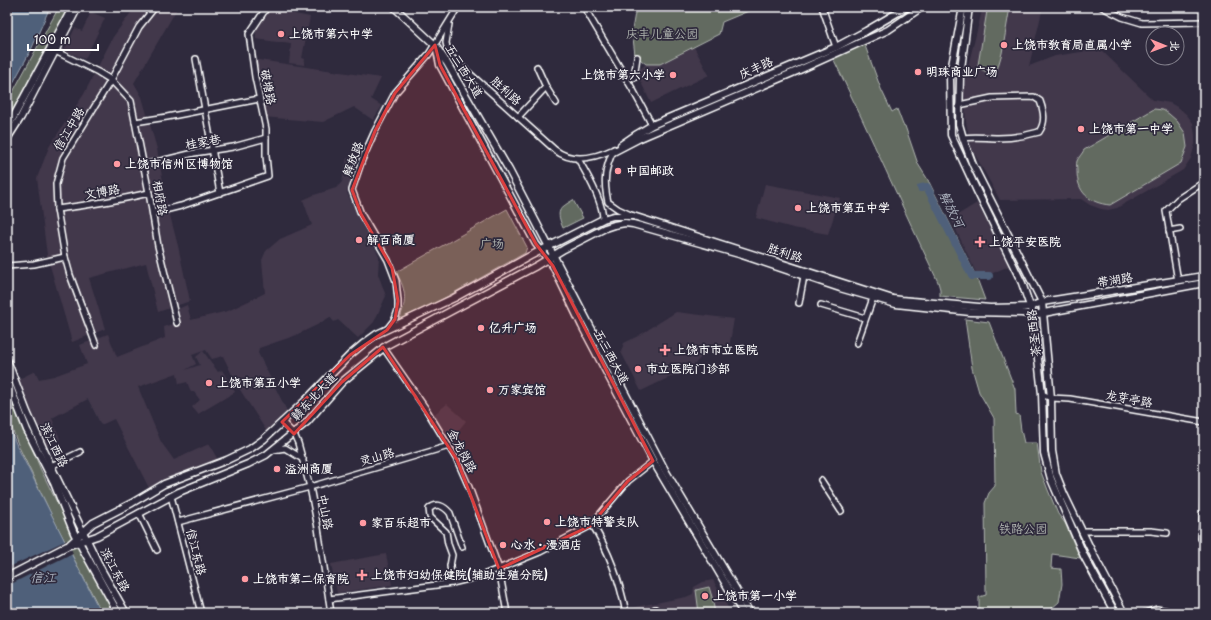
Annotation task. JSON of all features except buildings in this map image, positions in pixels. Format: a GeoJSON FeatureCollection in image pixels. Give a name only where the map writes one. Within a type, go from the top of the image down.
{"type":"FeatureCollection","features":[{"type":"Feature","properties":{"kind":"main road"},"geometry":{"type":"LineString","coordinates":[[7,139],[21,117],[73,7]]}},
{"type":"Feature","properties":{"kind":"main road"},"geometry":{"type":"LineString","coordinates":[[7,129],[78,7]]}},
{"type":"Feature","properties":{"kind":"main road"},"geometry":{"type":"LineString","coordinates":[[394,7],[435,45]]}},
{"type":"Feature","properties":{"kind":"main road","name":"庆丰路"},"geometry":{"type":"LineString","coordinates":[[613,151],[652,125],[836,46],[866,31],[907,7]]}},
{"type":"Feature","properties":{"kind":"main road"},"geometry":{"type":"LineString","coordinates":[[613,151],[888,30],[922,7]]}},
{"type":"Feature","properties":{"kind":"main road","name":"茶圣西路"},"geometry":{"type":"LineString","coordinates":[[969,7],[960,76],[958,124],[973,165],[1042,302],[1051,398],[1052,451],[1056,474],[1082,531],[1124,613]]}},
{"type":"Feature","properties":{"kind":"main road","name":"茶圣西路"},"geometry":{"type":"LineString","coordinates":[[962,8],[950,76],[951,135],[1022,283],[1034,315],[1042,394],[1044,453],[1051,479],[1084,556],[1115,613]]}},
{"type":"Feature","properties":{"kind":"main road","name":"五三西大道"},"geometry":{"type":"LineString","coordinates":[[435,45],[509,170],[665,470],[750,613]]}},
{"type":"Feature","properties":{"kind":"main road","name":"五三西大道"},"geometry":{"type":"LineString","coordinates":[[435,45],[440,64],[536,244],[553,266],[582,326],[653,461],[743,613]]}},
{"type":"Feature","properties":{"kind":"main road","name":"胜利路"},"geometry":{"type":"LineString","coordinates":[[85,536],[93,523],[132,503],[164,484],[227,460],[250,449],[306,400],[350,355],[363,344],[387,330],[454,298],[541,250],[603,219],[614,216],[633,216],[893,299],[990,308],[1030,307]]}},
{"type":"Feature","properties":{"kind":"main road","name":"胜利路"},"geometry":{"type":"LineString","coordinates":[[547,259],[605,228],[625,223],[700,243],[872,298],[896,304],[970,312],[1022,313],[1034,315]]}},
{"type":"Feature","properties":{"kind":"main road","name":"赣东北大道"},"geometry":{"type":"LineString","coordinates":[[7,577],[85,536],[97,536],[171,496],[266,455],[307,422],[342,382],[383,347],[547,259]]}},
{"type":"Feature","properties":{"kind":"main road","name":"带湖路"},"geometry":{"type":"LineString","coordinates":[[1030,307],[1042,302],[1204,276]]}},
{"type":"Feature","properties":{"kind":"main road","name":"带湖路"},"geometry":{"type":"LineString","coordinates":[[1034,315],[1204,283]]}},
{"type":"Feature","properties":{"kind":"main road","name":"滨江西路"},"geometry":{"type":"LineString","coordinates":[[7,360],[27,412],[85,536]]}},
{"type":"Feature","properties":{"kind":"main road","name":"滨江西路"},"geometry":{"type":"LineString","coordinates":[[7,379],[26,430],[54,483],[78,540]]}},
{"type":"Feature","properties":{"kind":"main road"},"geometry":{"type":"LineString","coordinates":[[259,442],[266,447],[266,455]]}},
{"type":"Feature","properties":{"kind":"main road","name":"滨江东路"},"geometry":{"type":"LineString","coordinates":[[85,536],[102,571],[126,613]]}},
{"type":"Feature","properties":{"kind":"main road","name":"滨江东路"},"geometry":{"type":"LineString","coordinates":[[78,540],[118,613]]}},
{"type":"Feature","properties":{"kind":"street","name":"信江中路"},"geometry":{"type":"LineString","coordinates":[[96,345],[70,275],[65,257],[57,209],[56,184],[63,158],[111,80],[140,27],[155,7]]}},
{"type":"Feature","properties":{"kind":"street","name":"破塘路"},"geometry":{"type":"LineString","coordinates":[[220,193],[268,176],[266,129],[255,78],[249,34],[267,7]]}},
{"type":"Feature","properties":{"kind":"street","name":"解放路"},"geometry":{"type":"LineString","coordinates":[[387,330],[395,319],[398,310],[396,281],[388,260],[361,214],[352,190],[368,145],[395,93],[429,54],[458,7]]}},
{"type":"Feature","properties":{"kind":"street"},"geometry":{"type":"LineString","coordinates":[[584,7],[652,125]]}},
{"type":"Feature","properties":{"kind":"street"},"geometry":{"type":"LineString","coordinates":[[822,7],[836,46]]}},
{"type":"Feature","properties":{"kind":"street"},"geometry":{"type":"LineString","coordinates":[[1102,7],[1122,17],[1142,23],[1204,22]]}},
{"type":"Feature","properties":{"kind":"street","name":"胜利路"},"geometry":{"type":"LineString","coordinates":[[449,21],[446,43],[449,55],[562,156],[578,159],[595,157],[613,151]]}},
{"type":"Feature","properties":{"kind":"street","name":"相府路"},"geometry":{"type":"LineString","coordinates":[[52,50],[98,72],[111,80],[131,101],[158,246],[176,323]]}},
{"type":"Feature","properties":{"kind":"street"},"geometry":{"type":"LineString","coordinates":[[634,78],[637,57]]}},
{"type":"Feature","properties":{"kind":"street"},"geometry":{"type":"LineString","coordinates":[[153,213],[181,206],[220,193],[196,59]]}},
{"type":"Feature","properties":{"kind":"street"},"geometry":{"type":"LineString","coordinates":[[537,67],[546,87],[556,103]]}},
{"type":"Feature","properties":{"kind":"street"},"geometry":{"type":"LineString","coordinates":[[518,117],[546,87]]}},
{"type":"Feature","properties":{"kind":"street"},"geometry":{"type":"LineString","coordinates":[[959,105],[992,98],[1034,97],[1040,101],[1044,111],[1044,125],[1039,132],[1018,137],[963,138]]}},
{"type":"Feature","properties":{"kind":"street"},"geometry":{"type":"LineString","coordinates":[[136,122],[259,99]]}},
{"type":"Feature","properties":{"kind":"street","name":"桂家巷"},"geometry":{"type":"LineString","coordinates":[[144,165],[194,153],[233,147],[266,138]]}},
{"type":"Feature","properties":{"kind":"street"},"geometry":{"type":"LineString","coordinates":[[613,151],[607,163],[605,176],[605,190],[608,202],[618,209],[633,216]]}},
{"type":"Feature","properties":{"kind":"street"},"geometry":{"type":"LineString","coordinates":[[578,159],[589,177],[603,212],[603,219]]}},
{"type":"Feature","properties":{"kind":"street"},"geometry":{"type":"LineString","coordinates":[[1178,281],[1166,211],[1178,199],[1204,182]]}},
{"type":"Feature","properties":{"kind":"street","name":"文博路"},"geometry":{"type":"LineString","coordinates":[[57,209],[106,202],[149,192]]}},
{"type":"Feature","properties":{"kind":"street"},"geometry":{"type":"LineString","coordinates":[[1169,231],[1180,229]]}},
{"type":"Feature","properties":{"kind":"street"},"geometry":{"type":"LineString","coordinates":[[7,266],[34,264],[65,257]]}},
{"type":"Feature","properties":{"kind":"street"},"geometry":{"type":"LineString","coordinates":[[799,303],[804,276]]}},
{"type":"Feature","properties":{"kind":"street"},"geometry":{"type":"LineString","coordinates":[[857,343],[872,298]]}},
{"type":"Feature","properties":{"kind":"street"},"geometry":{"type":"LineString","coordinates":[[821,305],[866,318]]}},
{"type":"Feature","properties":{"kind":"street","name":"金龙岗路"},"geometry":{"type":"LineString","coordinates":[[383,347],[426,409],[449,446],[469,487],[499,569],[507,613]]}},
{"type":"Feature","properties":{"kind":"street"},"geometry":{"type":"LineString","coordinates":[[1042,394],[1051,398]]}},
{"type":"Feature","properties":{"kind":"street","name":"龙芽亭路"},"geometry":{"type":"LineString","coordinates":[[1051,398],[1070,399],[1204,422]]}},
{"type":"Feature","properties":{"kind":"street","name":"中山路"},"geometry":{"type":"LineString","coordinates":[[282,422],[294,434],[303,459],[318,528],[331,613]]}},
{"type":"Feature","properties":{"kind":"street","name":"灵山路"},"geometry":{"type":"LineString","coordinates":[[178,522],[310,487],[449,446]]}},
{"type":"Feature","properties":{"kind":"street"},"geometry":{"type":"LineString","coordinates":[[273,450],[286,448],[303,459]]}},
{"type":"Feature","properties":{"kind":"street"},"geometry":{"type":"LineString","coordinates":[[51,466],[80,452]]}},
{"type":"Feature","properties":{"kind":"street"},"geometry":{"type":"LineString","coordinates":[[329,599],[452,583],[481,576],[540,552],[592,524],[628,481],[653,461]]}},
{"type":"Feature","properties":{"kind":"street"},"geometry":{"type":"LineString","coordinates":[[821,480],[841,511]]}},
{"type":"Feature","properties":{"kind":"street","name":"信江东路"},"geometry":{"type":"LineString","coordinates":[[171,496],[201,613]]}},
{"type":"Feature","properties":{"kind":"street"},"geometry":{"type":"LineString","coordinates":[[1201,538],[1204,498]]}},
{"type":"Feature","properties":{"kind":"street"},"geometry":{"type":"LineString","coordinates":[[452,583],[450,566],[452,555],[446,532],[430,517],[429,509],[432,506],[439,505],[447,509],[450,513],[462,547]]}},
{"type":"Feature","properties":{"kind":"street"},"geometry":{"type":"LineString","coordinates":[[139,513],[157,550]]}},
{"type":"Feature","properties":{"kind":"street"},"geometry":{"type":"LineString","coordinates":[[592,524],[604,544],[611,562],[626,613]]}},
{"type":"Feature","properties":{"kind":"street"},"geometry":{"type":"LineString","coordinates":[[1082,531],[1151,531],[1167,533]]}},
{"type":"Feature","properties":{"kind":"street"},"geometry":{"type":"LineString","coordinates":[[1145,613],[1157,609],[1179,613]]}},
{"type":"Feature","properties":{"kind":"highlighted area"},"geometry":{"type":"Polygon","coordinates":[[[435,45],[440,65],[536,244],[553,266],[653,461],[628,481],[590,526],[499,569],[457,460],[383,347],[342,382],[294,434],[282,422],[350,355],[387,330],[395,319],[398,301],[392,268],[361,214],[352,190],[375,131],[395,93],[435,45]]]}},
{"type":"Feature","properties":{"kind":"shaded area"},"geometry":{"type":"Polygon","coordinates":[[[135,7],[178,7],[134,83],[142,97],[157,149],[167,204],[190,301],[158,312],[146,263],[89,278],[105,329],[72,342],[47,255],[37,178],[49,147],[84,94],[113,37],[135,7]]]}},
{"type":"Feature","properties":{"kind":"shaded area","name":"上饶市第六中学"},"geometry":{"type":"Polygon","coordinates":[[[272,7],[295,7],[295,14],[310,17],[302,58],[305,59],[304,65],[289,63],[291,44],[256,39],[256,30],[272,7]]]}},
{"type":"Feature","properties":{"kind":"shaded area","name":"上饶市第一中学"},"geometry":{"type":"Polygon","coordinates":[[[983,7],[1043,7],[1029,66],[1055,56],[1100,49],[1153,100],[1170,103],[1179,108],[1193,123],[1195,135],[1195,144],[1191,158],[1183,170],[1117,208],[1108,210],[1090,205],[1081,199],[1000,200],[972,149],[966,122],[964,91],[967,70],[983,7]]]}},
{"type":"Feature","properties":{"kind":"shaded area"},"geometry":{"type":"Polygon","coordinates":[[[91,12],[105,18],[85,59],[64,51],[75,28],[82,31],[91,12]]]}},
{"type":"Feature","properties":{"kind":"shaded area","name":"上饶市第六小学"},"geometry":{"type":"Polygon","coordinates":[[[694,47],[709,75],[651,103],[636,72],[646,64],[660,64],[694,47]]]}},
{"type":"Feature","properties":{"kind":"shaded area"},"geometry":{"type":"Polygon","coordinates":[[[252,59],[381,78],[371,99],[382,106],[373,120],[354,107],[323,122],[263,117],[252,59]]]}},
{"type":"Feature","properties":{"kind":"shaded area"},"geometry":{"type":"Polygon","coordinates":[[[347,158],[357,160],[347,193],[379,256],[378,274],[386,296],[374,322],[358,338],[338,320],[334,322],[330,317],[294,336],[259,348],[258,353],[288,413],[267,432],[237,385],[223,356],[212,359],[206,350],[203,351],[218,372],[222,370],[235,392],[198,414],[192,407],[200,400],[194,392],[191,392],[187,382],[179,384],[177,373],[138,387],[161,442],[174,460],[209,444],[218,460],[149,488],[114,419],[101,425],[88,399],[52,418],[60,439],[46,446],[17,380],[35,371],[39,379],[54,376],[87,364],[80,345],[108,334],[117,357],[165,338],[164,327],[180,322],[178,309],[187,305],[191,320],[228,311],[265,293],[262,260],[266,251],[280,239],[312,225],[303,200],[336,188],[342,182],[347,158]],[[203,351],[192,355],[196,364],[185,370],[200,365],[196,357],[203,351]]]}},
{"type":"Feature","properties":{"kind":"shaded area","name":"上饶市第五中学"},"geometry":{"type":"Polygon","coordinates":[[[765,184],[840,198],[828,234],[793,228],[756,218],[765,184]]]}},
{"type":"Feature","properties":{"kind":"shaded area","name":"上饶平安医院"},"geometry":{"type":"Polygon","coordinates":[[[977,203],[1009,266],[979,279],[951,219],[977,203]]]}},
{"type":"Feature","properties":{"kind":"shaded area","name":"上饶市市立医院"},"geometry":{"type":"Polygon","coordinates":[[[676,312],[734,319],[729,348],[712,345],[693,366],[641,391],[621,352],[624,343],[676,312]]]}},
{"type":"Feature","properties":{"kind":"shaded area"},"geometry":{"type":"Polygon","coordinates":[[[447,404],[466,421],[449,442],[432,416],[447,404]]]}},
{"type":"Feature","properties":{"kind":"shaded area","name":"上饶市妇幼保健院(辅助生殖分院)"},"geometry":{"type":"Polygon","coordinates":[[[386,554],[392,585],[337,593],[331,564],[386,554]]]}},
{"type":"Feature","properties":{"kind":"shaded area","name":"上饶市第一小学"},"geometry":{"type":"Polygon","coordinates":[[[713,580],[731,613],[628,613],[627,610],[640,606],[686,597],[693,594],[694,587],[703,582],[713,580]]]}},
{"type":"Feature","properties":{"kind":"green space"},"geometry":{"type":"Polygon","coordinates":[[[59,7],[69,7],[7,120],[7,103],[59,7]]]}},
{"type":"Feature","properties":{"kind":"green space","name":"庆丰儿童公园"},"geometry":{"type":"Polygon","coordinates":[[[636,7],[758,7],[722,22],[719,34],[660,64],[646,64],[635,55],[632,30],[636,7]]]}},
{"type":"Feature","properties":{"kind":"green space"},"geometry":{"type":"Polygon","coordinates":[[[989,7],[1010,7],[1002,53],[997,70],[987,72],[980,69],[978,65],[987,11],[989,7]]]}},
{"type":"Feature","properties":{"kind":"green space"},"geometry":{"type":"Polygon","coordinates":[[[864,43],[881,89],[892,112],[897,109],[903,125],[905,126],[918,164],[928,180],[976,276],[985,300],[940,296],[938,282],[833,58],[864,43]]]}},
{"type":"Feature","properties":{"kind":"green space"},"geometry":{"type":"Polygon","coordinates":[[[1154,109],[1163,110],[1169,114],[1177,121],[1185,133],[1187,147],[1181,163],[1110,205],[1090,199],[1079,185],[1078,178],[1077,162],[1084,150],[1154,109]]]}},
{"type":"Feature","properties":{"kind":"green space"},"geometry":{"type":"Polygon","coordinates":[[[573,200],[583,218],[563,228],[559,214],[561,208],[573,200]]]}},
{"type":"Feature","properties":{"kind":"green space","name":"广场"},"geometry":{"type":"Polygon","coordinates":[[[507,209],[527,247],[525,253],[398,324],[403,310],[404,292],[396,272],[507,209]]]}},
{"type":"Feature","properties":{"kind":"green space","name":"铁路公园"},"geometry":{"type":"Polygon","coordinates":[[[965,319],[989,322],[1015,389],[1016,414],[1019,415],[1024,443],[1037,443],[1041,472],[1058,514],[1065,523],[1080,558],[1052,554],[1051,568],[1061,569],[1062,584],[1059,602],[1052,608],[1053,613],[979,613],[979,597],[986,595],[985,503],[989,493],[995,486],[994,418],[979,392],[972,368],[965,319]]]}},
{"type":"Feature","properties":{"kind":"green space"},"geometry":{"type":"Polygon","coordinates":[[[7,388],[41,470],[84,557],[115,613],[102,613],[55,522],[19,447],[7,415],[7,388]]]}},
{"type":"Feature","properties":{"kind":"green space"},"geometry":{"type":"Polygon","coordinates":[[[709,587],[715,613],[699,613],[696,590],[709,587]]]}},
{"type":"Feature","properties":{"kind":"water"},"geometry":{"type":"Polygon","coordinates":[[[7,7],[50,7],[31,50],[7,94],[7,7]]]}},
{"type":"Feature","properties":{"kind":"water","name":"信江"},"geometry":{"type":"Polygon","coordinates":[[[7,422],[17,446],[101,613],[7,613],[7,422]]]}},
{"type":"Feature","properties":{"kind":"pier"},"geometry":{"type":"Polygon","coordinates":[[[67,540],[73,553],[7,586],[7,568],[67,540]]]}},
{"type":"Feature","properties":{"kind":"waterway","name":"解放河"},"geometry":{"type":"LineString","coordinates":[[921,188],[927,187],[972,276],[989,276]]}},
{"type":"Feature","properties":{"kind":"place","name":"上饶市第六中学"},"geometry":{"type":"Point","coordinates":[281,34]}},
{"type":"Feature","properties":{"kind":"place","name":"上饶市教育局直属小学"},"geometry":{"type":"Point","coordinates":[1004,45]}},
{"type":"Feature","properties":{"kind":"place","name":"明珠商业广场"},"geometry":{"type":"Point","coordinates":[918,72]}},
{"type":"Feature","properties":{"kind":"place","name":"上饶市第六小学"},"geometry":{"type":"Point","coordinates":[673,75]}},
{"type":"Feature","properties":{"kind":"place","name":"上饶市第一中学"},"geometry":{"type":"Point","coordinates":[1081,129]}},
{"type":"Feature","properties":{"kind":"place","name":"上饶市信州区博物馆"},"geometry":{"type":"Point","coordinates":[117,164]}},
{"type":"Feature","properties":{"kind":"place","name":"中国邮政"},"geometry":{"type":"Point","coordinates":[618,171]}},
{"type":"Feature","properties":{"kind":"place","name":"上饶市第五中学"},"geometry":{"type":"Point","coordinates":[798,208]}},
{"type":"Feature","properties":{"kind":"place","name":"解百商厦"},"geometry":{"type":"Point","coordinates":[359,240]}},
{"type":"Feature","properties":{"kind":"place","name":"上饶平安医院"},"geometry":{"type":"Point","coordinates":[980,242]}},
{"type":"Feature","properties":{"kind":"place","name":"亿升广场"},"geometry":{"type":"Point","coordinates":[481,328]}},
{"type":"Feature","properties":{"kind":"place","name":"上饶市市立医院"},"geometry":{"type":"Point","coordinates":[665,350]}},
{"type":"Feature","properties":{"kind":"place","name":"市立医院门诊部"},"geometry":{"type":"Point","coordinates":[638,369]}},
{"type":"Feature","properties":{"kind":"place","name":"上饶市第五小学"},"geometry":{"type":"Point","coordinates":[209,383]}},
{"type":"Feature","properties":{"kind":"place","name":"万家宾馆"},"geometry":{"type":"Point","coordinates":[490,390]}},
{"type":"Feature","properties":{"kind":"place","name":"溢洲商厦"},"geometry":{"type":"Point","coordinates":[277,469]}},
{"type":"Feature","properties":{"kind":"place","name":"上饶市特警支队"},"geometry":{"type":"Point","coordinates":[547,522]}},
{"type":"Feature","properties":{"kind":"place","name":"家百乐超市"},"geometry":{"type":"Point","coordinates":[363,523]}},
{"type":"Feature","properties":{"kind":"place","name":"心水 · 漫酒店"},"geometry":{"type":"Point","coordinates":[503,545]}},
{"type":"Feature","properties":{"kind":"place","name":"上饶市妇幼保健院(辅助生殖分院)"},"geometry":{"type":"Point","coordinates":[362,575]}},
{"type":"Feature","properties":{"kind":"place","name":"上饶市第二保育院"},"geometry":{"type":"Point","coordinates":[245,579]}},
{"type":"Feature","properties":{"kind":"place","name":"上饶市第一小学"},"geometry":{"type":"Point","coordinates":[705,596]}}]}
